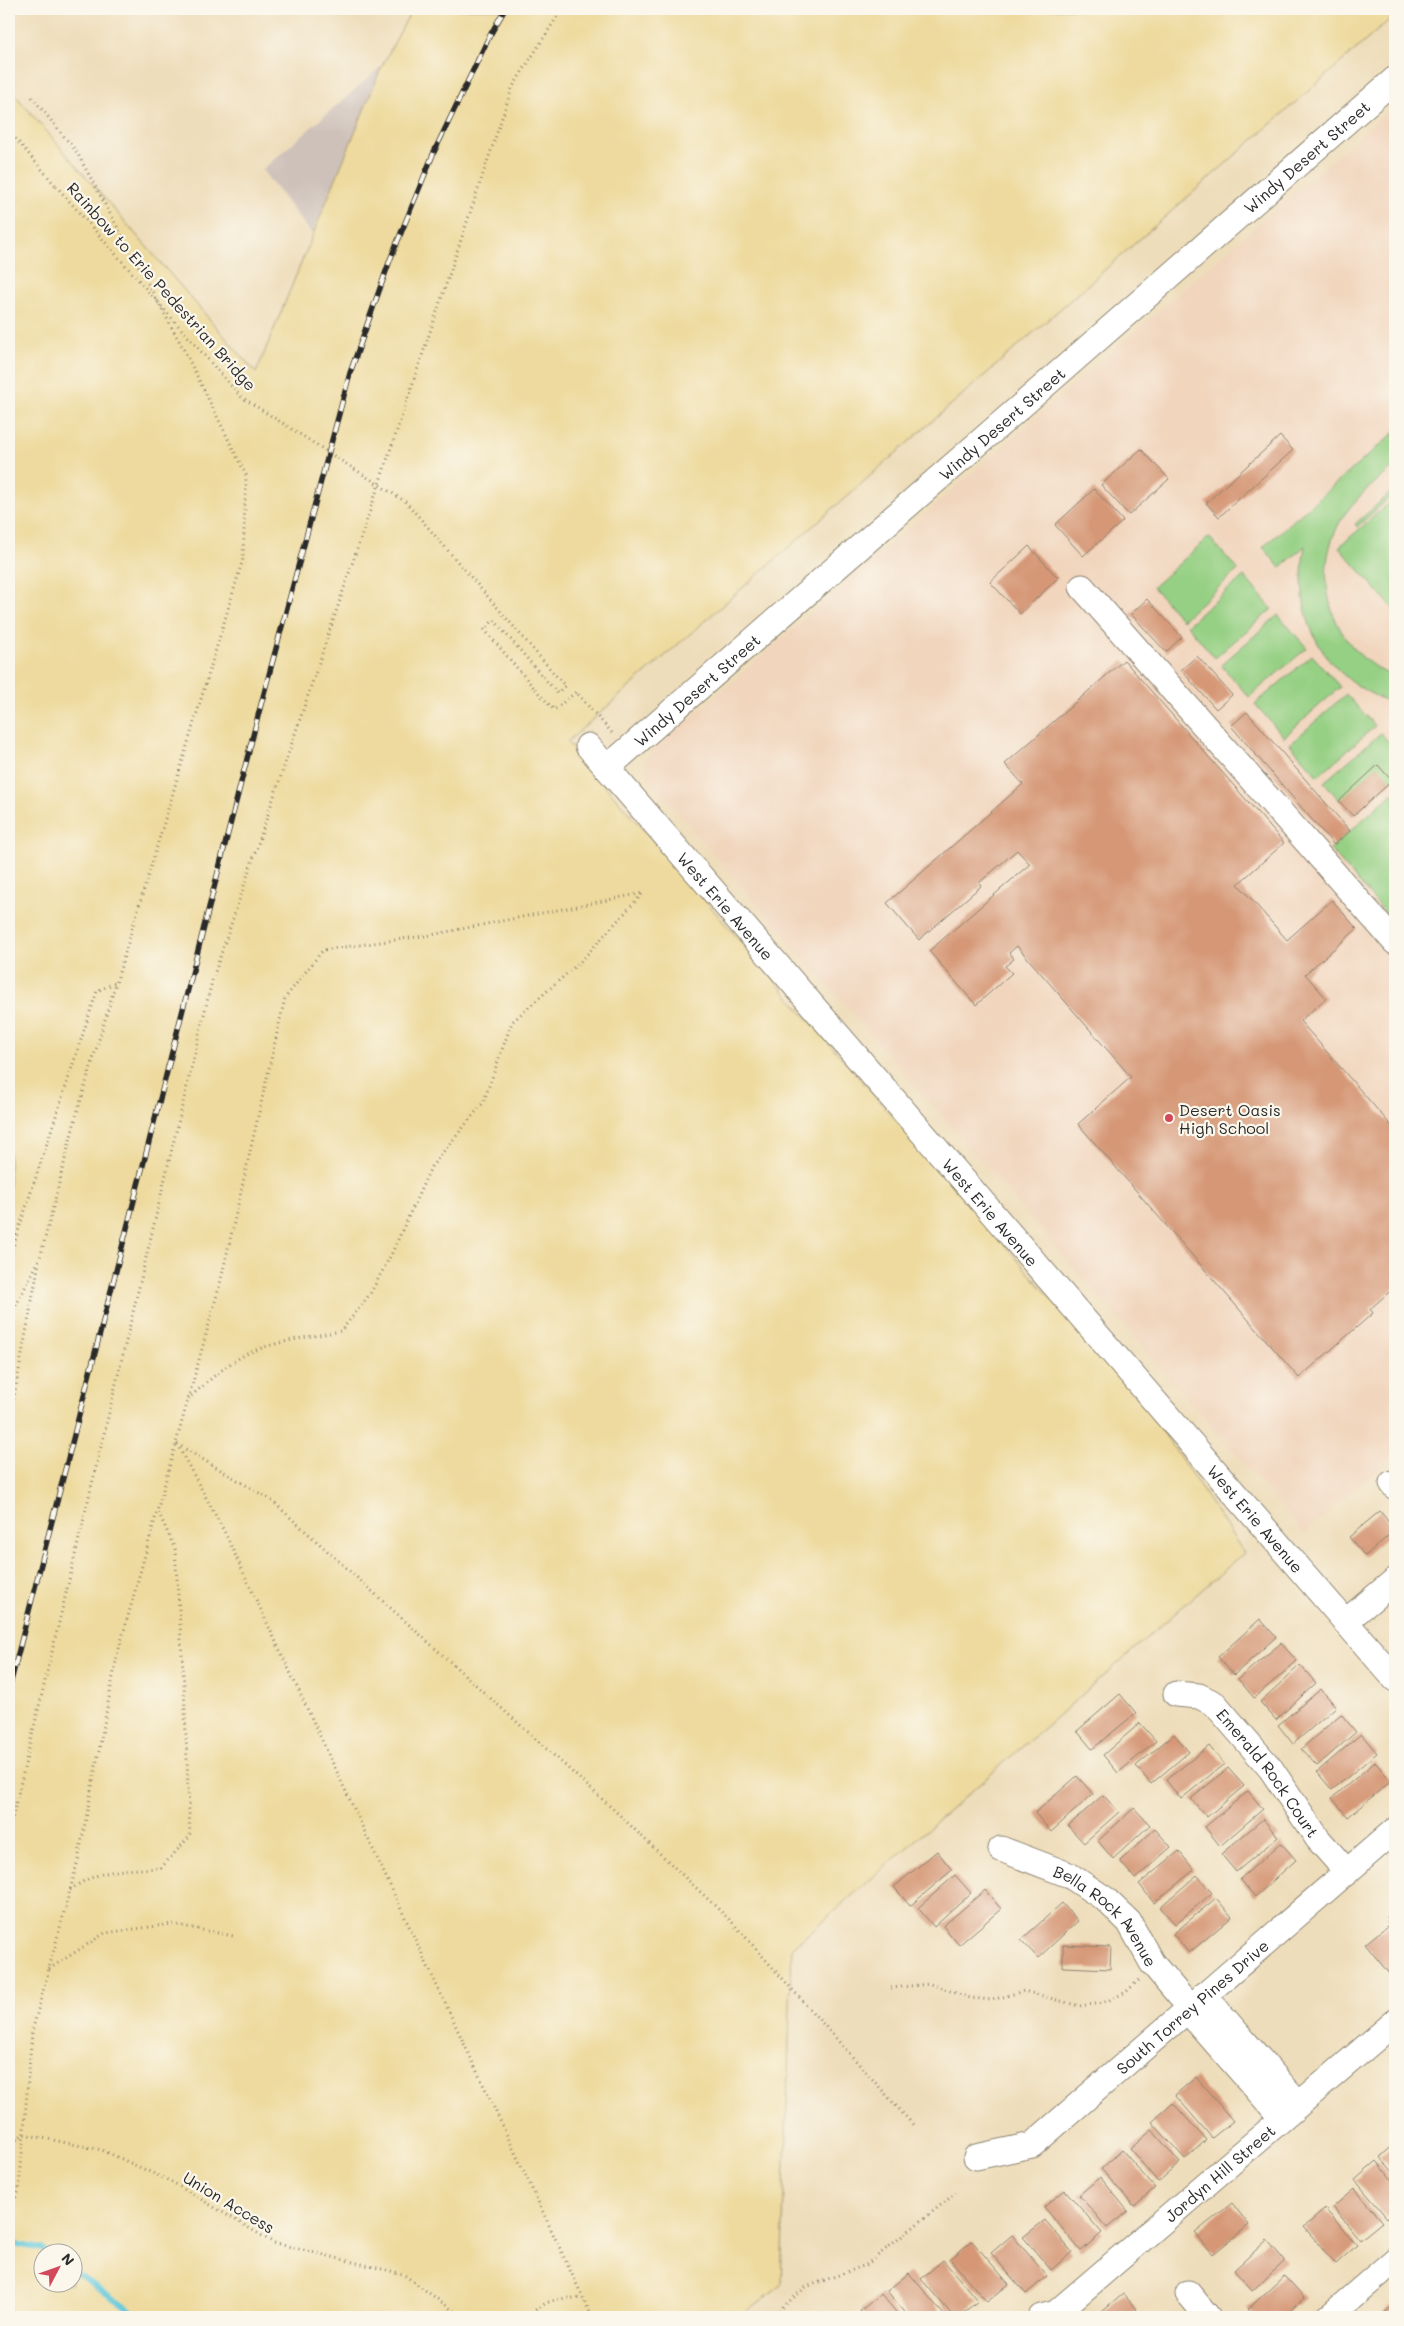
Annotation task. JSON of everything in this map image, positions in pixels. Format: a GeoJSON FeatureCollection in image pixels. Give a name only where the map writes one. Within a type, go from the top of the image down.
{"type":"FeatureCollection","features":[{"type":"Feature","properties":{"kind":"street","name":"Windy Desert Street"},"geometry":{"type":"LineString","coordinates":[[607,768],[1395,79]]}},
{"type":"Feature","properties":{"kind":"street"},"geometry":{"type":"LineString","coordinates":[[1082,587],[1395,942]]}},
{"type":"Feature","properties":{"kind":"street","name":"West Erie Avenue"},"geometry":{"type":"LineString","coordinates":[[588,746],[1395,1679]]}},
{"type":"Feature","properties":{"kind":"street"},"geometry":{"type":"LineString","coordinates":[[1345,1622],[1395,1580]]}},
{"type":"Feature","properties":{"kind":"street","name":"Emerald Rock Court"},"geometry":{"type":"LineString","coordinates":[[1176,1694],[1199,1696],[1215,1704],[1271,1769],[1318,1839],[1347,1872]]}},
{"type":"Feature","properties":{"kind":"street","name":"South Torrey Pines Drive"},"geometry":{"type":"LineString","coordinates":[[976,2157],[1032,2145],[1395,1830]]}},
{"type":"Feature","properties":{"kind":"street","name":"Bella Rock Avenue"},"geometry":{"type":"LineString","coordinates":[[1001,1849],[1069,1876],[1106,1899],[1129,1922],[1154,1966],[1194,2004],[1291,2111]]}},
{"type":"Feature","properties":{"kind":"street","name":"Jordyn Hill Street"},"geometry":{"type":"LineString","coordinates":[[1041,2317],[1056,2313],[1395,2022]]}},
{"type":"Feature","properties":{"kind":"street"},"geometry":{"type":"LineString","coordinates":[[1329,2317],[1395,2260]]}},
{"type":"Feature","properties":{"kind":"street"},"geometry":{"type":"LineString","coordinates":[[1188,2293],[1208,2317]]}},
{"type":"Feature","properties":{"kind":"path"},"geometry":{"type":"LineString","coordinates":[[9,1832],[212,981],[512,88],[562,9]]}},
{"type":"Feature","properties":{"kind":"path"},"geometry":{"type":"LineString","coordinates":[[9,1424],[40,1255],[77,1112],[243,559],[246,475],[184,348],[76,151],[31,96]]}},
{"type":"Feature","properties":{"kind":"path","name":"Rainbow to Erie Pedestrian Bridge"},"geometry":{"type":"LineString","coordinates":[[9,131],[240,396],[406,502],[565,686],[557,693],[494,620],[484,629],[535,689],[554,710],[576,692],[627,750]]}},
{"type":"Feature","properties":{"kind":"path"},"geometry":{"type":"LineString","coordinates":[[9,2211],[19,2191],[32,2032],[70,1890],[117,1656],[156,1508],[177,1444],[189,1398],[220,1284],[285,998],[323,950],[431,935],[643,892],[580,962],[512,1022],[483,1103],[431,1167],[391,1254],[370,1294],[341,1331],[294,1339],[242,1356],[214,1376],[189,1398]]}},
{"type":"Feature","properties":{"kind":"path"},"geometry":{"type":"LineString","coordinates":[[9,1259],[97,991],[117,982]]}},
{"type":"Feature","properties":{"kind":"path"},"geometry":{"type":"LineString","coordinates":[[9,1319],[40,1255]]}},
{"type":"Feature","properties":{"kind":"path"},"geometry":{"type":"LineString","coordinates":[[177,1444],[272,1500],[612,1808],[732,1922],[915,2127]]}},
{"type":"Feature","properties":{"kind":"path"},"geometry":{"type":"LineString","coordinates":[[177,1444],[224,1531],[592,2317]]}},
{"type":"Feature","properties":{"kind":"path"},"geometry":{"type":"LineString","coordinates":[[70,1890],[86,1878],[119,1870],[161,1868],[190,1836],[184,1685],[175,1550],[156,1508]]}},
{"type":"Feature","properties":{"kind":"path"},"geometry":{"type":"LineString","coordinates":[[49,1969],[105,1933],[172,1924],[233,1936]]}},
{"type":"Feature","properties":{"kind":"path"},"geometry":{"type":"LineString","coordinates":[[891,1988],[930,1984],[970,1998],[992,2000],[1024,1991],[1079,2006],[1103,2003],[1126,1992],[1154,1966]]}},
{"type":"Feature","properties":{"kind":"path"},"geometry":{"type":"LineString","coordinates":[[9,2146],[23,2134]]}},
{"type":"Feature","properties":{"kind":"path","name":"Union Access"},"geometry":{"type":"LineString","coordinates":[[23,2134],[102,2150],[172,2182],[274,2243],[403,2274],[462,2317]]}},
{"type":"Feature","properties":{"kind":"path"},"geometry":{"type":"LineString","coordinates":[[771,2317],[806,2287],[866,2265],[956,2193]]}},
{"type":"Feature","properties":{"kind":"path"},"geometry":{"type":"LineString","coordinates":[[528,2317],[545,2303],[566,2296],[584,2300]]}},
{"type":"Feature","properties":{"kind":"shaded area"},"geometry":{"type":"Polygon","coordinates":[[[382,66],[312,234],[262,170],[382,66]]]}},
{"type":"Feature","properties":{"kind":"shaded area","name":"Desert Oasis High School"},"geometry":{"type":"Polygon","coordinates":[[[1395,105],[1395,1455],[1304,1533],[650,781],[645,768],[645,760],[650,753],[1395,105]]]}},
{"type":"Feature","properties":{"kind":"green space"},"geometry":{"type":"Polygon","coordinates":[[[1395,432],[1395,466],[1366,491],[1346,512],[1331,542],[1327,566],[1327,589],[1332,611],[1342,632],[1356,650],[1374,666],[1395,677],[1395,704],[1370,693],[1349,679],[1331,663],[1318,643],[1309,622],[1303,598],[1302,573],[1305,546],[1280,568],[1263,547],[1395,432]]]}},
{"type":"Feature","properties":{"kind":"green space"},"geometry":{"type":"Polygon","coordinates":[[[1395,489],[1395,493],[1357,527],[1355,524],[1395,489]]]}},
{"type":"Feature","properties":{"kind":"green space"},"geometry":{"type":"Polygon","coordinates":[[[1395,498],[1395,611],[1339,547],[1395,498]]]}},
{"type":"Feature","properties":{"kind":"green space"},"geometry":{"type":"Polygon","coordinates":[[[1209,537],[1238,570],[1182,620],[1153,587],[1209,537]]]}},
{"type":"Feature","properties":{"kind":"green space"},"geometry":{"type":"Polygon","coordinates":[[[1244,576],[1272,609],[1215,658],[1187,625],[1244,576]]]}},
{"type":"Feature","properties":{"kind":"green space"},"geometry":{"type":"Polygon","coordinates":[[[1278,615],[1307,648],[1249,697],[1221,665],[1278,615]]]}},
{"type":"Feature","properties":{"kind":"green space"},"geometry":{"type":"Polygon","coordinates":[[[1312,655],[1340,687],[1284,737],[1255,704],[1312,655]]]}},
{"type":"Feature","properties":{"kind":"green space"},"geometry":{"type":"Polygon","coordinates":[[[1346,694],[1375,726],[1318,776],[1290,744],[1346,694]]]}},
{"type":"Feature","properties":{"kind":"green space"},"geometry":{"type":"Polygon","coordinates":[[[1381,733],[1395,750],[1395,778],[1352,815],[1324,782],[1381,733]]]}},
{"type":"Feature","properties":{"kind":"green space"},"geometry":{"type":"Polygon","coordinates":[[[1395,791],[1395,924],[1330,849],[1395,791]]]}},
{"type":"Feature","properties":{"kind":"sand"},"geometry":{"type":"Polygon","coordinates":[[[412,9],[1395,9],[1395,15],[567,742],[1150,1412],[1244,1553],[792,1948],[781,2286],[739,2317],[9,2317],[9,88],[256,373],[382,66],[412,9]]]}},
{"type":"Feature","properties":{"kind":"building"},"geometry":{"type":"Polygon","coordinates":[[[1280,436],[1293,450],[1219,517],[1206,503],[1280,436]]]}},
{"type":"Feature","properties":{"kind":"building"},"geometry":{"type":"Polygon","coordinates":[[[1141,449],[1169,479],[1129,515],[1101,485],[1141,449]]]}},
{"type":"Feature","properties":{"kind":"building"},"geometry":{"type":"Polygon","coordinates":[[[1094,489],[1123,521],[1083,556],[1055,525],[1094,489]]]}},
{"type":"Feature","properties":{"kind":"building"},"geometry":{"type":"Polygon","coordinates":[[[1029,546],[1058,578],[1020,614],[990,582],[1029,546]]]}},
{"type":"Feature","properties":{"kind":"building"},"geometry":{"type":"Polygon","coordinates":[[[1147,599],[1182,637],[1166,652],[1131,614],[1147,599]]]}},
{"type":"Feature","properties":{"kind":"building"},"geometry":{"type":"Polygon","coordinates":[[[1197,656],[1232,695],[1216,709],[1181,670],[1197,656]]]}},
{"type":"Feature","properties":{"kind":"building"},"geometry":{"type":"Polygon","coordinates":[[[1124,660],[1284,843],[1238,884],[1287,940],[1332,900],[1357,929],[1305,974],[1326,998],[1300,1021],[1395,1130],[1395,1287],[1370,1309],[1373,1313],[1299,1378],[1078,1124],[1131,1077],[1017,946],[1009,953],[1014,959],[1005,966],[1012,973],[976,1005],[929,951],[1030,864],[1017,850],[979,883],[981,886],[919,940],[887,903],[1023,784],[1005,764],[1124,660]]]}},
{"type":"Feature","properties":{"kind":"building"},"geometry":{"type":"Polygon","coordinates":[[[1247,712],[1350,831],[1334,845],[1231,726],[1247,712]]]}},
{"type":"Feature","properties":{"kind":"building"},"geometry":{"type":"Polygon","coordinates":[[[1378,765],[1392,781],[1353,816],[1339,801],[1378,765]]]}},
{"type":"Feature","properties":{"kind":"building"},"geometry":{"type":"Polygon","coordinates":[[[1380,1511],[1395,1530],[1365,1556],[1349,1537],[1380,1511]]]}},
{"type":"Feature","properties":{"kind":"building"},"geometry":{"type":"Polygon","coordinates":[[[1260,1619],[1276,1637],[1234,1675],[1218,1657],[1260,1619]]]}},
{"type":"Feature","properties":{"kind":"building"},"geometry":{"type":"Polygon","coordinates":[[[1281,1643],[1297,1661],[1254,1698],[1238,1679],[1281,1643]]]}},
{"type":"Feature","properties":{"kind":"building"},"geometry":{"type":"Polygon","coordinates":[[[1300,1665],[1316,1683],[1276,1720],[1260,1702],[1300,1665]]]}},
{"type":"Feature","properties":{"kind":"building"},"geometry":{"type":"Polygon","coordinates":[[[1321,1689],[1336,1707],[1293,1744],[1278,1725],[1321,1689]]]}},
{"type":"Feature","properties":{"kind":"building"},"geometry":{"type":"Polygon","coordinates":[[[1120,1694],[1136,1713],[1092,1749],[1077,1731],[1120,1694]]]}},
{"type":"Feature","properties":{"kind":"building"},"geometry":{"type":"Polygon","coordinates":[[[1341,1714],[1356,1732],[1317,1766],[1301,1749],[1341,1714]]]}},
{"type":"Feature","properties":{"kind":"building"},"geometry":{"type":"Polygon","coordinates":[[[1140,1723],[1156,1741],[1118,1773],[1103,1755],[1140,1723]]]}},
{"type":"Feature","properties":{"kind":"building"},"geometry":{"type":"Polygon","coordinates":[[[1174,1734],[1189,1752],[1151,1784],[1136,1766],[1174,1734]]]}},
{"type":"Feature","properties":{"kind":"building"},"geometry":{"type":"Polygon","coordinates":[[[1361,1734],[1377,1753],[1332,1790],[1317,1772],[1361,1734]]]}},
{"type":"Feature","properties":{"kind":"building"},"geometry":{"type":"Polygon","coordinates":[[[1209,1746],[1224,1764],[1181,1799],[1166,1780],[1209,1746]]]}},
{"type":"Feature","properties":{"kind":"building"},"geometry":{"type":"Polygon","coordinates":[[[1375,1762],[1391,1781],[1348,1817],[1332,1798],[1375,1762]]]}},
{"type":"Feature","properties":{"kind":"building"},"geometry":{"type":"Polygon","coordinates":[[[1228,1768],[1244,1786],[1207,1817],[1191,1799],[1228,1768]]]}},
{"type":"Feature","properties":{"kind":"building"},"geometry":{"type":"Polygon","coordinates":[[[1077,1776],[1093,1794],[1051,1832],[1035,1813],[1077,1776]]]}},
{"type":"Feature","properties":{"kind":"building"},"geometry":{"type":"Polygon","coordinates":[[[1248,1791],[1263,1809],[1220,1846],[1205,1827],[1248,1791]]]}},
{"type":"Feature","properties":{"kind":"building"},"geometry":{"type":"Polygon","coordinates":[[[1103,1795],[1119,1812],[1084,1843],[1068,1826],[1103,1795]]]}},
{"type":"Feature","properties":{"kind":"building"},"geometry":{"type":"Polygon","coordinates":[[[1134,1808],[1150,1825],[1113,1859],[1098,1841],[1134,1808]]]}},
{"type":"Feature","properties":{"kind":"building"},"geometry":{"type":"Polygon","coordinates":[[[1263,1819],[1278,1837],[1236,1872],[1221,1854],[1263,1819]]]}},
{"type":"Feature","properties":{"kind":"building"},"geometry":{"type":"Polygon","coordinates":[[[1155,1829],[1171,1847],[1135,1879],[1120,1861],[1155,1829]]]}},
{"type":"Feature","properties":{"kind":"building"},"geometry":{"type":"Polygon","coordinates":[[[1281,1843],[1296,1860],[1255,1897],[1240,1879],[1281,1843]]]}},
{"type":"Feature","properties":{"kind":"building"},"geometry":{"type":"Polygon","coordinates":[[[937,1851],[952,1870],[910,1906],[894,1887],[937,1851]]]}},
{"type":"Feature","properties":{"kind":"building"},"geometry":{"type":"Polygon","coordinates":[[[1179,1851],[1194,1870],[1154,1903],[1139,1884],[1179,1851]]]}},
{"type":"Feature","properties":{"kind":"building"},"geometry":{"type":"Polygon","coordinates":[[[955,1875],[971,1893],[934,1927],[918,1908],[955,1875]]]}},
{"type":"Feature","properties":{"kind":"building"},"geometry":{"type":"Polygon","coordinates":[[[1197,1875],[1212,1893],[1175,1924],[1160,1907],[1197,1875]]]}},
{"type":"Feature","properties":{"kind":"building"},"geometry":{"type":"Polygon","coordinates":[[[985,1890],[1001,1909],[959,1945],[943,1926],[985,1890]]]}},
{"type":"Feature","properties":{"kind":"building"},"geometry":{"type":"Polygon","coordinates":[[[1216,1898],[1232,1917],[1189,1953],[1173,1934],[1216,1898]]]}},
{"type":"Feature","properties":{"kind":"building"},"geometry":{"type":"Polygon","coordinates":[[[1062,1903],[1078,1921],[1038,1958],[1021,1940],[1062,1903]]]}},
{"type":"Feature","properties":{"kind":"building"},"geometry":{"type":"Polygon","coordinates":[[[1395,1910],[1395,1926],[1387,1917],[1395,1910]]]}},
{"type":"Feature","properties":{"kind":"building"},"geometry":{"type":"Polygon","coordinates":[[[1387,1926],[1395,1936],[1395,1981],[1365,1944],[1387,1926]]]}},
{"type":"Feature","properties":{"kind":"building"},"geometry":{"type":"Polygon","coordinates":[[[1063,1945],[1111,1947],[1110,1969],[1063,1967],[1063,1945]]]}},
{"type":"Feature","properties":{"kind":"building"},"geometry":{"type":"Polygon","coordinates":[[[1196,2077],[1233,2121],[1212,2138],[1175,2095],[1196,2077]]]}},
{"type":"Feature","properties":{"kind":"building"},"geometry":{"type":"Polygon","coordinates":[[[1173,2103],[1206,2140],[1185,2159],[1152,2122],[1173,2103]]]}},
{"type":"Feature","properties":{"kind":"building"},"geometry":{"type":"Polygon","coordinates":[[[1152,2130],[1180,2163],[1158,2182],[1130,2149],[1152,2130]]]}},
{"type":"Feature","properties":{"kind":"building"},"geometry":{"type":"Polygon","coordinates":[[[1395,2144],[1395,2174],[1380,2157],[1395,2144]]]}},
{"type":"Feature","properties":{"kind":"building"},"geometry":{"type":"Polygon","coordinates":[[[1122,2150],[1155,2188],[1134,2206],[1101,2169],[1122,2150]]]}},
{"type":"Feature","properties":{"kind":"building"},"geometry":{"type":"Polygon","coordinates":[[[1377,2161],[1395,2184],[1395,2211],[1387,2218],[1355,2180],[1377,2161]]]}},
{"type":"Feature","properties":{"kind":"building"},"geometry":{"type":"Polygon","coordinates":[[[1100,2177],[1128,2211],[1107,2228],[1079,2195],[1100,2177]]]}},
{"type":"Feature","properties":{"kind":"building"},"geometry":{"type":"Polygon","coordinates":[[[1354,2189],[1382,2222],[1360,2240],[1333,2207],[1354,2189]]]}},
{"type":"Feature","properties":{"kind":"building"},"geometry":{"type":"Polygon","coordinates":[[[1065,2190],[1102,2233],[1081,2251],[1044,2207],[1065,2190]]]}},
{"type":"Feature","properties":{"kind":"building"},"geometry":{"type":"Polygon","coordinates":[[[1232,2203],[1249,2225],[1213,2254],[1195,2233],[1232,2203]]]}},
{"type":"Feature","properties":{"kind":"building"},"geometry":{"type":"Polygon","coordinates":[[[1325,2209],[1357,2245],[1336,2264],[1304,2227],[1325,2209]]]}},
{"type":"Feature","properties":{"kind":"building"},"geometry":{"type":"Polygon","coordinates":[[[1045,2220],[1072,2252],[1051,2270],[1023,2237],[1045,2220]]]}},
{"type":"Feature","properties":{"kind":"building"},"geometry":{"type":"Polygon","coordinates":[[[1012,2235],[1047,2276],[1026,2294],[991,2253],[1012,2235]]]}},
{"type":"Feature","properties":{"kind":"building"},"geometry":{"type":"Polygon","coordinates":[[[1267,2240],[1285,2261],[1252,2291],[1234,2270],[1267,2240]]]}},
{"type":"Feature","properties":{"kind":"building"},"geometry":{"type":"Polygon","coordinates":[[[972,2241],[1009,2284],[987,2302],[950,2259],[972,2241]]]}},
{"type":"Feature","properties":{"kind":"building"},"geometry":{"type":"Polygon","coordinates":[[[943,2260],[978,2301],[958,2317],[954,2317],[921,2279],[943,2260]]]}},
{"type":"Feature","properties":{"kind":"building"},"geometry":{"type":"Polygon","coordinates":[[[909,2273],[944,2315],[941,2317],[909,2317],[887,2291],[909,2273]]]}},
{"type":"Feature","properties":{"kind":"building"},"geometry":{"type":"Polygon","coordinates":[[[1284,2276],[1304,2298],[1283,2317],[1255,2317],[1248,2309],[1284,2276]]]}},
{"type":"Feature","properties":{"kind":"building"},"geometry":{"type":"Polygon","coordinates":[[[881,2294],[900,2317],[865,2317],[860,2311],[881,2294]]]}},
{"type":"Feature","properties":{"kind":"building"},"geometry":{"type":"Polygon","coordinates":[[[1123,2294],[1137,2309],[1128,2317],[1096,2317],[1123,2294]]]}},
{"type":"Feature","properties":{"kind":"building"},"geometry":{"type":"Polygon","coordinates":[[[1395,2304],[1395,2317],[1379,2317],[1395,2304]]]}},
{"type":"Feature","properties":{"kind":"waterway"},"geometry":{"type":"LineString","coordinates":[[9,2243],[32,2247]]}},
{"type":"Feature","properties":{"kind":"waterway"},"geometry":{"type":"LineString","coordinates":[[82,2277],[140,2317]]}},
{"type":"Feature","properties":{"kind":"railway"},"geometry":{"type":"LineString","coordinates":[[9,1689],[259,712],[350,373],[390,260],[434,152],[489,37],[505,9]]}},
{"type":"Feature","properties":{"kind":"place","name":"Desert Oasis High School"},"geometry":{"type":"Point","coordinates":[1169,1118]}}]}
